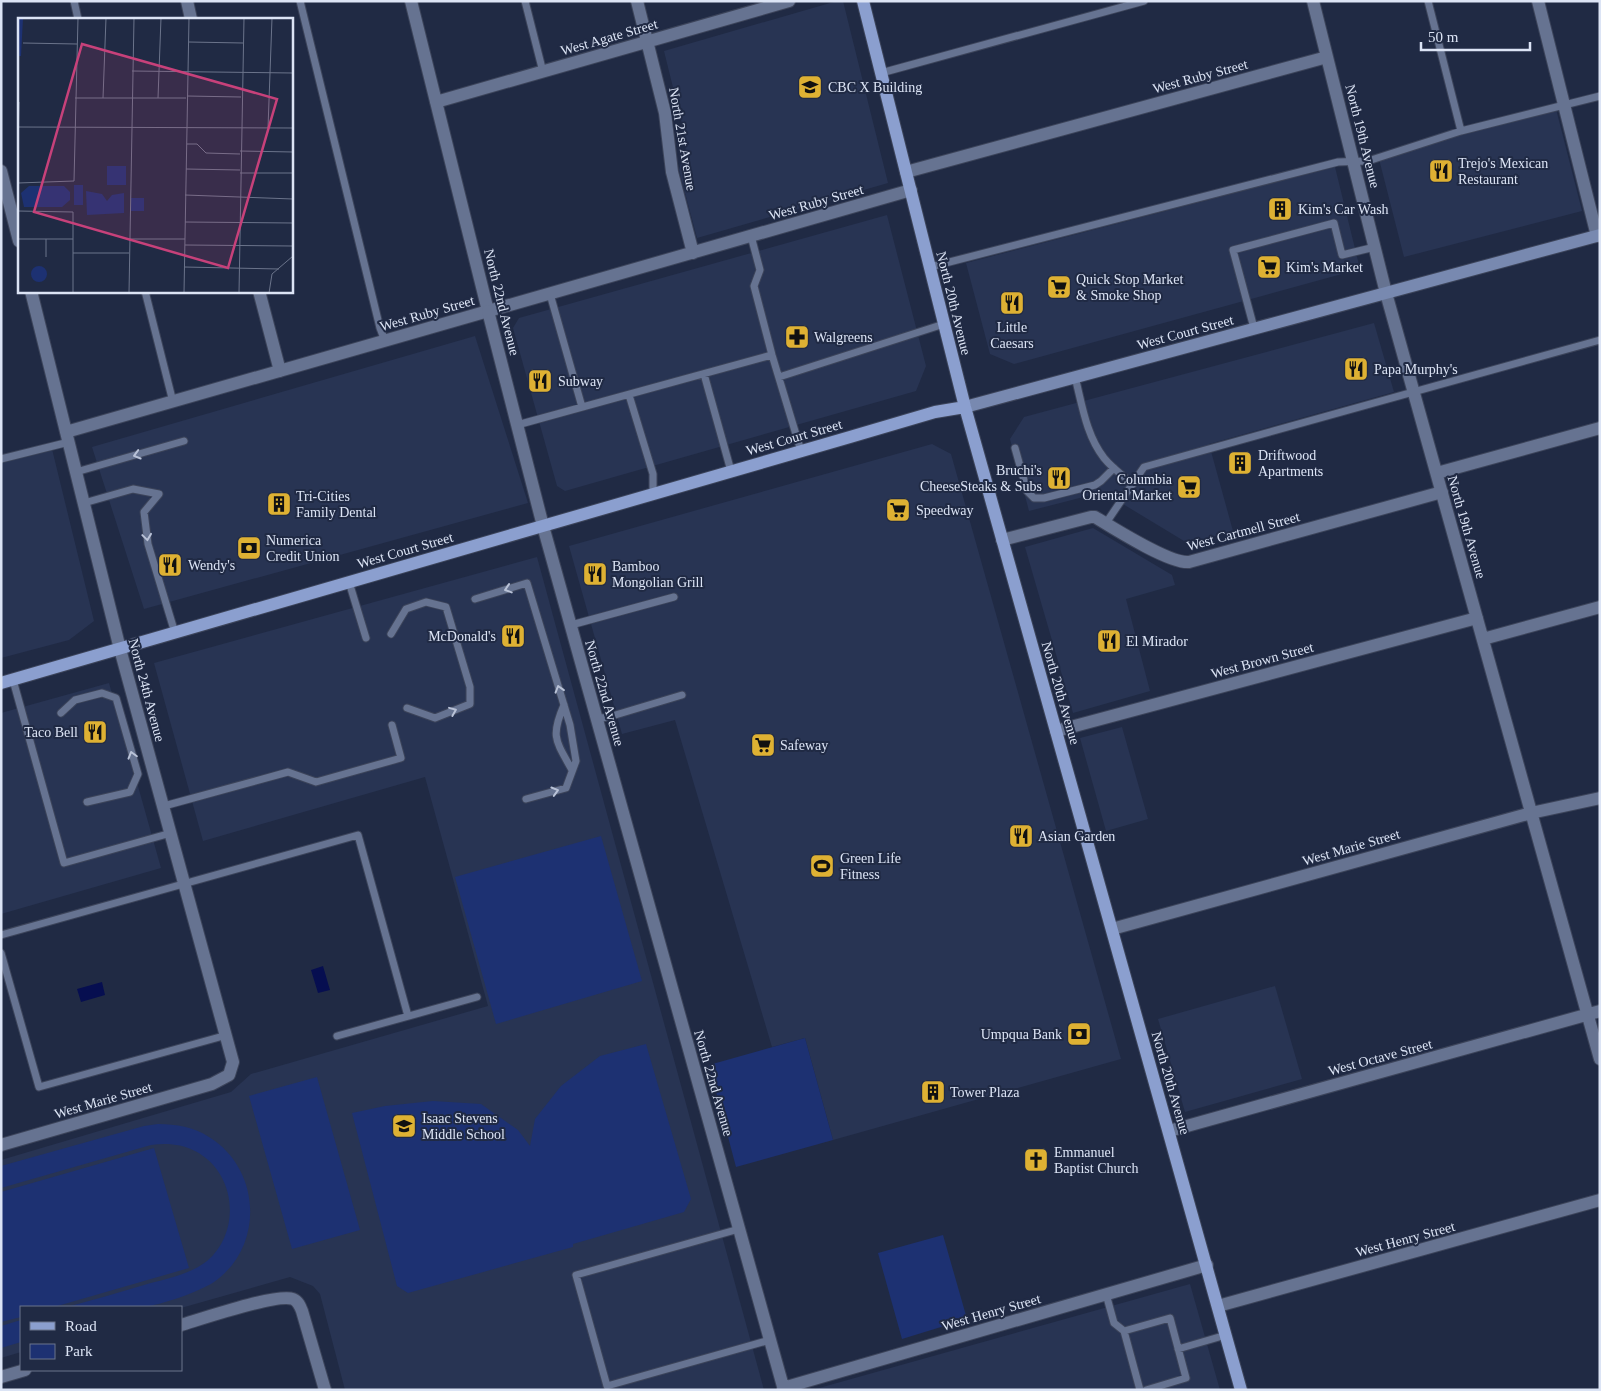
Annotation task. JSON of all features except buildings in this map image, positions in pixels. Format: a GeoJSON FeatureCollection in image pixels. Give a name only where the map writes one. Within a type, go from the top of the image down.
{"type":"FeatureCollection","features":[{"type":"Feature","properties":{"kind":"main road","name":"North 20th Avenue"},"geometry":{"type":"LineString","coordinates":[[863,1],[965,407],[1241,1390]]}},
{"type":"Feature","properties":{"kind":"main road","name":"West Court Street"},"geometry":{"type":"LineString","coordinates":[[7,682],[935,412],[965,407],[1599,235]]}},
{"type":"Feature","properties":{"kind":"street"},"geometry":{"type":"LineString","coordinates":[[187,1],[191,18]]}},
{"type":"Feature","properties":{"kind":"street","name":"North 22nd Avenue"},"geometry":{"type":"LineString","coordinates":[[411,1],[543,526],[783,1389]]}},
{"type":"Feature","properties":{"kind":"street","name":"North 21st Avenue"},"geometry":{"type":"LineString","coordinates":[[637,1],[665,113],[672,172],[693,253]]}},
{"type":"Feature","properties":{"kind":"street","name":"West Agate Street"},"geometry":{"type":"LineString","coordinates":[[436,102],[789,1]]}},
{"type":"Feature","properties":{"kind":"street","name":"North 19th Avenue"},"geometry":{"type":"LineString","coordinates":[[1313,1],[1386,293],[1531,813],[1594,1013],[1600,1059]]}},
{"type":"Feature","properties":{"kind":"street"},"geometry":{"type":"LineString","coordinates":[[1538,1],[1599,235]]}},
{"type":"Feature","properties":{"kind":"street","name":"West Ruby Street"},"geometry":{"type":"LineString","coordinates":[[906,172],[1328,57]]}},
{"type":"Feature","properties":{"kind":"street"},"geometry":{"type":"LineString","coordinates":[[1,171],[18,237]]}},
{"type":"Feature","properties":{"kind":"street","name":"West Ruby Street"},"geometry":{"type":"LineString","coordinates":[[68,437],[173,402],[911,190]]}},
{"type":"Feature","properties":{"kind":"street","name":"North 24th Avenue"},"geometry":{"type":"LineString","coordinates":[[31,292],[120,649],[227,1035],[233,1062],[232,1069],[225,1078],[212,1084]]}},
{"type":"Feature","properties":{"kind":"street"},"geometry":{"type":"LineString","coordinates":[[260,292],[280,371]]}},
{"type":"Feature","properties":{"kind":"street"},"geometry":{"type":"LineString","coordinates":[[1437,473],[1600,428]]}},
{"type":"Feature","properties":{"kind":"street","name":"West Cartmell Street"},"geometry":{"type":"LineString","coordinates":[[1002,540],[1091,516],[1164,555],[1183,563],[1442,492]]}},
{"type":"Feature","properties":{"kind":"street"},"geometry":{"type":"LineString","coordinates":[[1483,639],[1600,607]]}},
{"type":"Feature","properties":{"kind":"street","name":"West Brown Street"},"geometry":{"type":"LineString","coordinates":[[1056,731],[1477,618]]}},
{"type":"Feature","properties":{"kind":"street","name":"West Marie Street"},"geometry":{"type":"LineString","coordinates":[[1112,929],[1531,813],[1600,798]]}},
{"type":"Feature","properties":{"kind":"street","name":"West Octave Street"},"geometry":{"type":"LineString","coordinates":[[1168,1131],[1594,1013]]}},
{"type":"Feature","properties":{"kind":"street","name":"West Marie Street"},"geometry":{"type":"LineString","coordinates":[[1,1145],[212,1084]]}},
{"type":"Feature","properties":{"kind":"street","name":"West Henry Street"},"geometry":{"type":"LineString","coordinates":[[1218,1306],[1600,1200]]}},
{"type":"Feature","properties":{"kind":"street","name":"West Henry Street"},"geometry":{"type":"LineString","coordinates":[[783,1389],[1207,1265]]}},
{"type":"Feature","properties":{"kind":"street"},"geometry":{"type":"LineString","coordinates":[[182,1325],[272,1299],[291,1298],[298,1302],[302,1310],[325,1390]]}},
{"type":"Feature","properties":{"kind":"street"},"geometry":{"type":"LineString","coordinates":[[1,1377],[22,1371]]}},
{"type":"Feature","properties":{"kind":"lane"},"geometry":{"type":"LineString","coordinates":[[74,1],[78,18]]}},
{"type":"Feature","properties":{"kind":"lane"},"geometry":{"type":"LineString","coordinates":[[300,1],[380,328],[385,341]]}},
{"type":"Feature","properties":{"kind":"lane"},"geometry":{"type":"LineString","coordinates":[[525,1],[543,72]]}},
{"type":"Feature","properties":{"kind":"lane"},"geometry":{"type":"LineString","coordinates":[[881,73],[1144,1]]}},
{"type":"Feature","properties":{"kind":"lane"},"geometry":{"type":"LineString","coordinates":[[1428,1],[1461,132]]}},
{"type":"Feature","properties":{"kind":"lane"},"geometry":{"type":"LineString","coordinates":[[930,267],[1338,162],[1368,161],[1461,132],[1600,96]]}},
{"type":"Feature","properties":{"kind":"lane"},"geometry":{"type":"LineString","coordinates":[[1254,328],[1233,250],[1334,223],[1342,255],[1375,247]]}},
{"type":"Feature","properties":{"kind":"lane"},"geometry":{"type":"LineString","coordinates":[[751,236],[760,270],[754,286],[778,378],[801,451]]}},
{"type":"Feature","properties":{"kind":"lane"},"geometry":{"type":"LineString","coordinates":[[145,292],[173,402]]}},
{"type":"Feature","properties":{"kind":"lane"},"geometry":{"type":"LineString","coordinates":[[550,294],[582,407]]}},
{"type":"Feature","properties":{"kind":"lane"},"geometry":{"type":"LineString","coordinates":[[778,378],[944,324]]}},
{"type":"Feature","properties":{"kind":"lane"},"geometry":{"type":"LineString","coordinates":[[1106,523],[1144,467],[1600,340]]}},
{"type":"Feature","properties":{"kind":"lane"},"geometry":{"type":"LineString","coordinates":[[517,425],[772,355]]}},
{"type":"Feature","properties":{"kind":"lane"},"geometry":{"type":"LineString","coordinates":[[704,374],[731,471]]}},
{"type":"Feature","properties":{"kind":"lane"},"geometry":{"type":"LineString","coordinates":[[1074,377],[1095,445],[1104,458],[1133,484]]}},
{"type":"Feature","properties":{"kind":"lane"},"geometry":{"type":"LineString","coordinates":[[629,394],[653,474],[653,494]]}},
{"type":"Feature","properties":{"kind":"lane"},"geometry":{"type":"LineString","coordinates":[[1,459],[68,437]]}},
{"type":"Feature","properties":{"kind":"lane"},"geometry":{"type":"LineString","coordinates":[[76,472],[184,441]]}},
{"type":"Feature","properties":{"kind":"lane"},"geometry":{"type":"LineString","coordinates":[[1015,448],[1027,491],[1034,498],[1044,498],[1095,485],[1114,468]]}},
{"type":"Feature","properties":{"kind":"lane"},"geometry":{"type":"LineString","coordinates":[[84,503],[133,489],[159,494],[144,512],[148,544],[175,633]]}},
{"type":"Feature","properties":{"kind":"lane"},"geometry":{"type":"LineString","coordinates":[[350,582],[366,638]]}},
{"type":"Feature","properties":{"kind":"lane"},"geometry":{"type":"LineString","coordinates":[[475,599],[527,583],[570,725],[576,761],[566,788],[526,799]]}},
{"type":"Feature","properties":{"kind":"lane"},"geometry":{"type":"LineString","coordinates":[[570,625],[674,597]]}},
{"type":"Feature","properties":{"kind":"lane"},"geometry":{"type":"LineString","coordinates":[[391,634],[406,609],[426,602],[446,607],[470,687],[470,704],[435,718],[407,708]]}},
{"type":"Feature","properties":{"kind":"lane"},"geometry":{"type":"LineString","coordinates":[[7,682],[64,863],[171,833]]}},
{"type":"Feature","properties":{"kind":"lane"},"geometry":{"type":"LineString","coordinates":[[61,713],[75,700],[102,693],[116,698],[138,774],[130,792],[87,802]]}},
{"type":"Feature","properties":{"kind":"lane"},"geometry":{"type":"LineString","coordinates":[[597,719],[682,695]]}},
{"type":"Feature","properties":{"kind":"lane"},"geometry":{"type":"LineString","coordinates":[[564,705],[556,723],[556,741],[572,770]]}},
{"type":"Feature","properties":{"kind":"lane"},"geometry":{"type":"LineString","coordinates":[[164,806],[288,772],[316,782],[401,758],[392,725]]}},
{"type":"Feature","properties":{"kind":"lane"},"geometry":{"type":"LineString","coordinates":[[1,936],[358,835],[408,1016]]}},
{"type":"Feature","properties":{"kind":"lane"},"geometry":{"type":"LineString","coordinates":[[1,953],[38,1087],[227,1035]]}},
{"type":"Feature","properties":{"kind":"lane"},"geometry":{"type":"LineString","coordinates":[[337,1036],[477,997]]}},
{"type":"Feature","properties":{"kind":"lane"},"geometry":{"type":"LineString","coordinates":[[739,1229],[576,1275],[607,1386],[770,1340]]}},
{"type":"Feature","properties":{"kind":"lane"},"geometry":{"type":"LineString","coordinates":[[1106,1294],[1114,1323],[1124,1330],[1140,1390]]}},
{"type":"Feature","properties":{"kind":"lane"},"geometry":{"type":"LineString","coordinates":[[1124,1330],[1170,1318],[1186,1378],[1146,1390]]}},
{"type":"Feature","properties":{"kind":"lane"},"geometry":{"type":"LineString","coordinates":[[1178,1349],[1226,1335]]}},
{"type":"Feature","properties":{"kind":"shaded area"},"geometry":{"type":"Polygon","coordinates":[[[837,1],[843,1],[888,183],[697,238],[679,170],[687,144],[664,51],[837,1]]]}},
{"type":"Feature","properties":{"kind":"shaded area"},"geometry":{"type":"Polygon","coordinates":[[[1556,109],[1582,211],[1404,257],[1378,155],[1556,109]]]}},
{"type":"Feature","properties":{"kind":"shaded area"},"geometry":{"type":"Polygon","coordinates":[[[1335,167],[1360,269],[1014,364],[990,354],[966,263],[1335,167]]]}},
{"type":"Feature","properties":{"kind":"shaded area"},"geometry":{"type":"Polygon","coordinates":[[[887,215],[926,366],[916,391],[565,491],[557,486],[513,328],[519,318],[887,215]]]}},
{"type":"Feature","properties":{"kind":"shaded area"},"geometry":{"type":"Polygon","coordinates":[[[1374,323],[1394,392],[1209,444],[1233,531],[1189,544],[1103,492],[1029,511],[1010,439],[1024,417],[1374,323]]]}},
{"type":"Feature","properties":{"kind":"shaded area"},"geometry":{"type":"Polygon","coordinates":[[[475,336],[528,503],[144,609],[92,447],[475,336]]]}},
{"type":"Feature","properties":{"kind":"shaded area"},"geometry":{"type":"Polygon","coordinates":[[[932,444],[951,454],[1121,1059],[833,1140],[805,1038],[772,1047],[675,720],[622,734],[569,546],[932,444]]]}},
{"type":"Feature","properties":{"kind":"shaded area"},"geometry":{"type":"Polygon","coordinates":[[[52,449],[94,621],[69,640],[1,658],[1,463],[52,449]]]}},
{"type":"Feature","properties":{"kind":"shaded area"},"geometry":{"type":"Polygon","coordinates":[[[1093,528],[1172,575],[1175,585],[1126,599],[1150,691],[1073,713],[1025,547],[1093,528]]]}},
{"type":"Feature","properties":{"kind":"shaded area","name":"Isaac Stevens Middle School"},"geometry":{"type":"Polygon","coordinates":[[[537,557],[764,1390],[345,1390],[320,1294],[313,1286],[290,1277],[182,1308],[182,1306],[20,1306],[20,1352],[1,1358],[1,1160],[231,1092],[251,1074],[488,1006],[425,777],[203,841],[154,663],[537,557]]]}},
{"type":"Feature","properties":{"kind":"shaded area"},"geometry":{"type":"Polygon","coordinates":[[[109,683],[161,868],[1,914],[1,713],[109,683]]]}},
{"type":"Feature","properties":{"kind":"shaded area"},"geometry":{"type":"Polygon","coordinates":[[[1122,727],[1148,819],[1106,831],[1080,738],[1122,727]]]}},
{"type":"Feature","properties":{"kind":"shaded area"},"geometry":{"type":"Polygon","coordinates":[[[323,966],[330,990],[318,993],[311,970],[323,966]]]}},
{"type":"Feature","properties":{"kind":"shaded area"},"geometry":{"type":"Polygon","coordinates":[[[102,982],[105,995],[81,1002],[77,989],[102,982]]]}},
{"type":"Feature","properties":{"kind":"shaded area"},"geometry":{"type":"Polygon","coordinates":[[[1275,986],[1302,1079],[1185,1112],[1158,1019],[1275,986]]]}},
{"type":"Feature","properties":{"kind":"shaded area"},"geometry":{"type":"Polygon","coordinates":[[[1190,1284],[1220,1390],[812,1390],[1190,1284]]]}},
{"type":"Feature","properties":{"kind":"green space"},"geometry":{"type":"Polygon","coordinates":[[[601,836],[642,981],[496,1024],[455,877],[601,836]]]}},
{"type":"Feature","properties":{"kind":"green space"},"geometry":{"type":"Polygon","coordinates":[[[805,1038],[833,1140],[736,1167],[709,1065],[805,1038]]]}},
{"type":"Feature","properties":{"kind":"green space"},"geometry":{"type":"Polygon","coordinates":[[[646,1044],[691,1199],[684,1212],[573,1244],[573,1247],[408,1293],[397,1286],[352,1113],[385,1106],[433,1101],[481,1104],[518,1130],[530,1146],[535,1119],[561,1086],[600,1056],[646,1044]]]}},
{"type":"Feature","properties":{"kind":"green space"},"geometry":{"type":"Polygon","coordinates":[[[317,1077],[360,1230],[292,1249],[249,1096],[317,1077]]]}},
{"type":"Feature","properties":{"kind":"green space"},"geometry":{"type":"Polygon","coordinates":[[[158,1124],[185,1127],[209,1137],[226,1151],[239,1168],[247,1187],[250,1208],[249,1229],[242,1249],[231,1267],[214,1282],[180,1298],[151,1306],[71,1306],[177,1276],[193,1270],[207,1261],[218,1249],[226,1234],[230,1203],[226,1187],[219,1173],[209,1161],[195,1151],[174,1145],[151,1145],[1,1188],[1,1166],[144,1126],[158,1124]]]}},
{"type":"Feature","properties":{"kind":"green space"},"geometry":{"type":"Polygon","coordinates":[[[154,1148],[189,1268],[57,1306],[20,1306],[20,1317],[1,1322],[1,1192],[154,1148]]]}},
{"type":"Feature","properties":{"kind":"green space"},"geometry":{"type":"Polygon","coordinates":[[[943,1235],[967,1319],[902,1339],[878,1253],[943,1235]]]}},
{"type":"Feature","properties":{"kind":"green space"},"geometry":{"type":"Polygon","coordinates":[[[20,1320],[20,1342],[1,1348],[1,1326],[20,1320]]]}},
{"type":"Feature","properties":{"kind":"place","name":"CBC X Building"},"geometry":{"type":"Point","coordinates":[810,87]}},
{"type":"Feature","properties":{"kind":"place","name":"Trejo's Mexican Restaurant"},"geometry":{"type":"Point","coordinates":[1441,171]}},
{"type":"Feature","properties":{"kind":"place","name":"Kim's Car Wash"},"geometry":{"type":"Point","coordinates":[1280,209]}},
{"type":"Feature","properties":{"kind":"place","name":"Kim's Market"},"geometry":{"type":"Point","coordinates":[1269,267]}},
{"type":"Feature","properties":{"kind":"place","name":"Quick Stop Market & Smoke Shop"},"geometry":{"type":"Point","coordinates":[1059,287]}},
{"type":"Feature","properties":{"kind":"place","name":"Little Caesars"},"geometry":{"type":"Point","coordinates":[1012,303]}},
{"type":"Feature","properties":{"kind":"place","name":"Walgreens"},"geometry":{"type":"Point","coordinates":[797,337]}},
{"type":"Feature","properties":{"kind":"place","name":"Papa Murphy's"},"geometry":{"type":"Point","coordinates":[1356,369]}},
{"type":"Feature","properties":{"kind":"place","name":"Subway"},"geometry":{"type":"Point","coordinates":[540,381]}},
{"type":"Feature","properties":{"kind":"place","name":"Driftwood Apartments"},"geometry":{"type":"Point","coordinates":[1240,463]}},
{"type":"Feature","properties":{"kind":"place","name":"Bruchi's CheeseSteaks & Subs"},"geometry":{"type":"Point","coordinates":[1059,478]}},
{"type":"Feature","properties":{"kind":"place","name":"Columbia Oriental Market"},"geometry":{"type":"Point","coordinates":[1189,487]}},
{"type":"Feature","properties":{"kind":"place","name":"Tri-Cities Family Dental"},"geometry":{"type":"Point","coordinates":[279,504]}},
{"type":"Feature","properties":{"kind":"place","name":"Speedway"},"geometry":{"type":"Point","coordinates":[898,510]}},
{"type":"Feature","properties":{"kind":"place","name":"Numerica Credit Union"},"geometry":{"type":"Point","coordinates":[249,548]}},
{"type":"Feature","properties":{"kind":"place","name":"Wendy's"},"geometry":{"type":"Point","coordinates":[170,565]}},
{"type":"Feature","properties":{"kind":"place","name":"Bamboo Mongolian Grill"},"geometry":{"type":"Point","coordinates":[595,574]}},
{"type":"Feature","properties":{"kind":"place","name":"McDonald's"},"geometry":{"type":"Point","coordinates":[513,636]}},
{"type":"Feature","properties":{"kind":"place","name":"El Mirador"},"geometry":{"type":"Point","coordinates":[1109,641]}},
{"type":"Feature","properties":{"kind":"place","name":"Taco Bell"},"geometry":{"type":"Point","coordinates":[95,732]}},
{"type":"Feature","properties":{"kind":"place","name":"Safeway"},"geometry":{"type":"Point","coordinates":[763,745]}},
{"type":"Feature","properties":{"kind":"place","name":"Asian Garden"},"geometry":{"type":"Point","coordinates":[1021,836]}},
{"type":"Feature","properties":{"kind":"place","name":"Green Life Fitness"},"geometry":{"type":"Point","coordinates":[822,866]}},
{"type":"Feature","properties":{"kind":"place","name":"Umpqua Bank"},"geometry":{"type":"Point","coordinates":[1079,1034]}},
{"type":"Feature","properties":{"kind":"place","name":"Tower Plaza"},"geometry":{"type":"Point","coordinates":[933,1092]}},
{"type":"Feature","properties":{"kind":"place","name":"Isaac Stevens Middle School"},"geometry":{"type":"Point","coordinates":[404,1126]}},
{"type":"Feature","properties":{"kind":"place","name":"Emmanuel Baptist Church"},"geometry":{"type":"Point","coordinates":[1036,1160]}}]}
